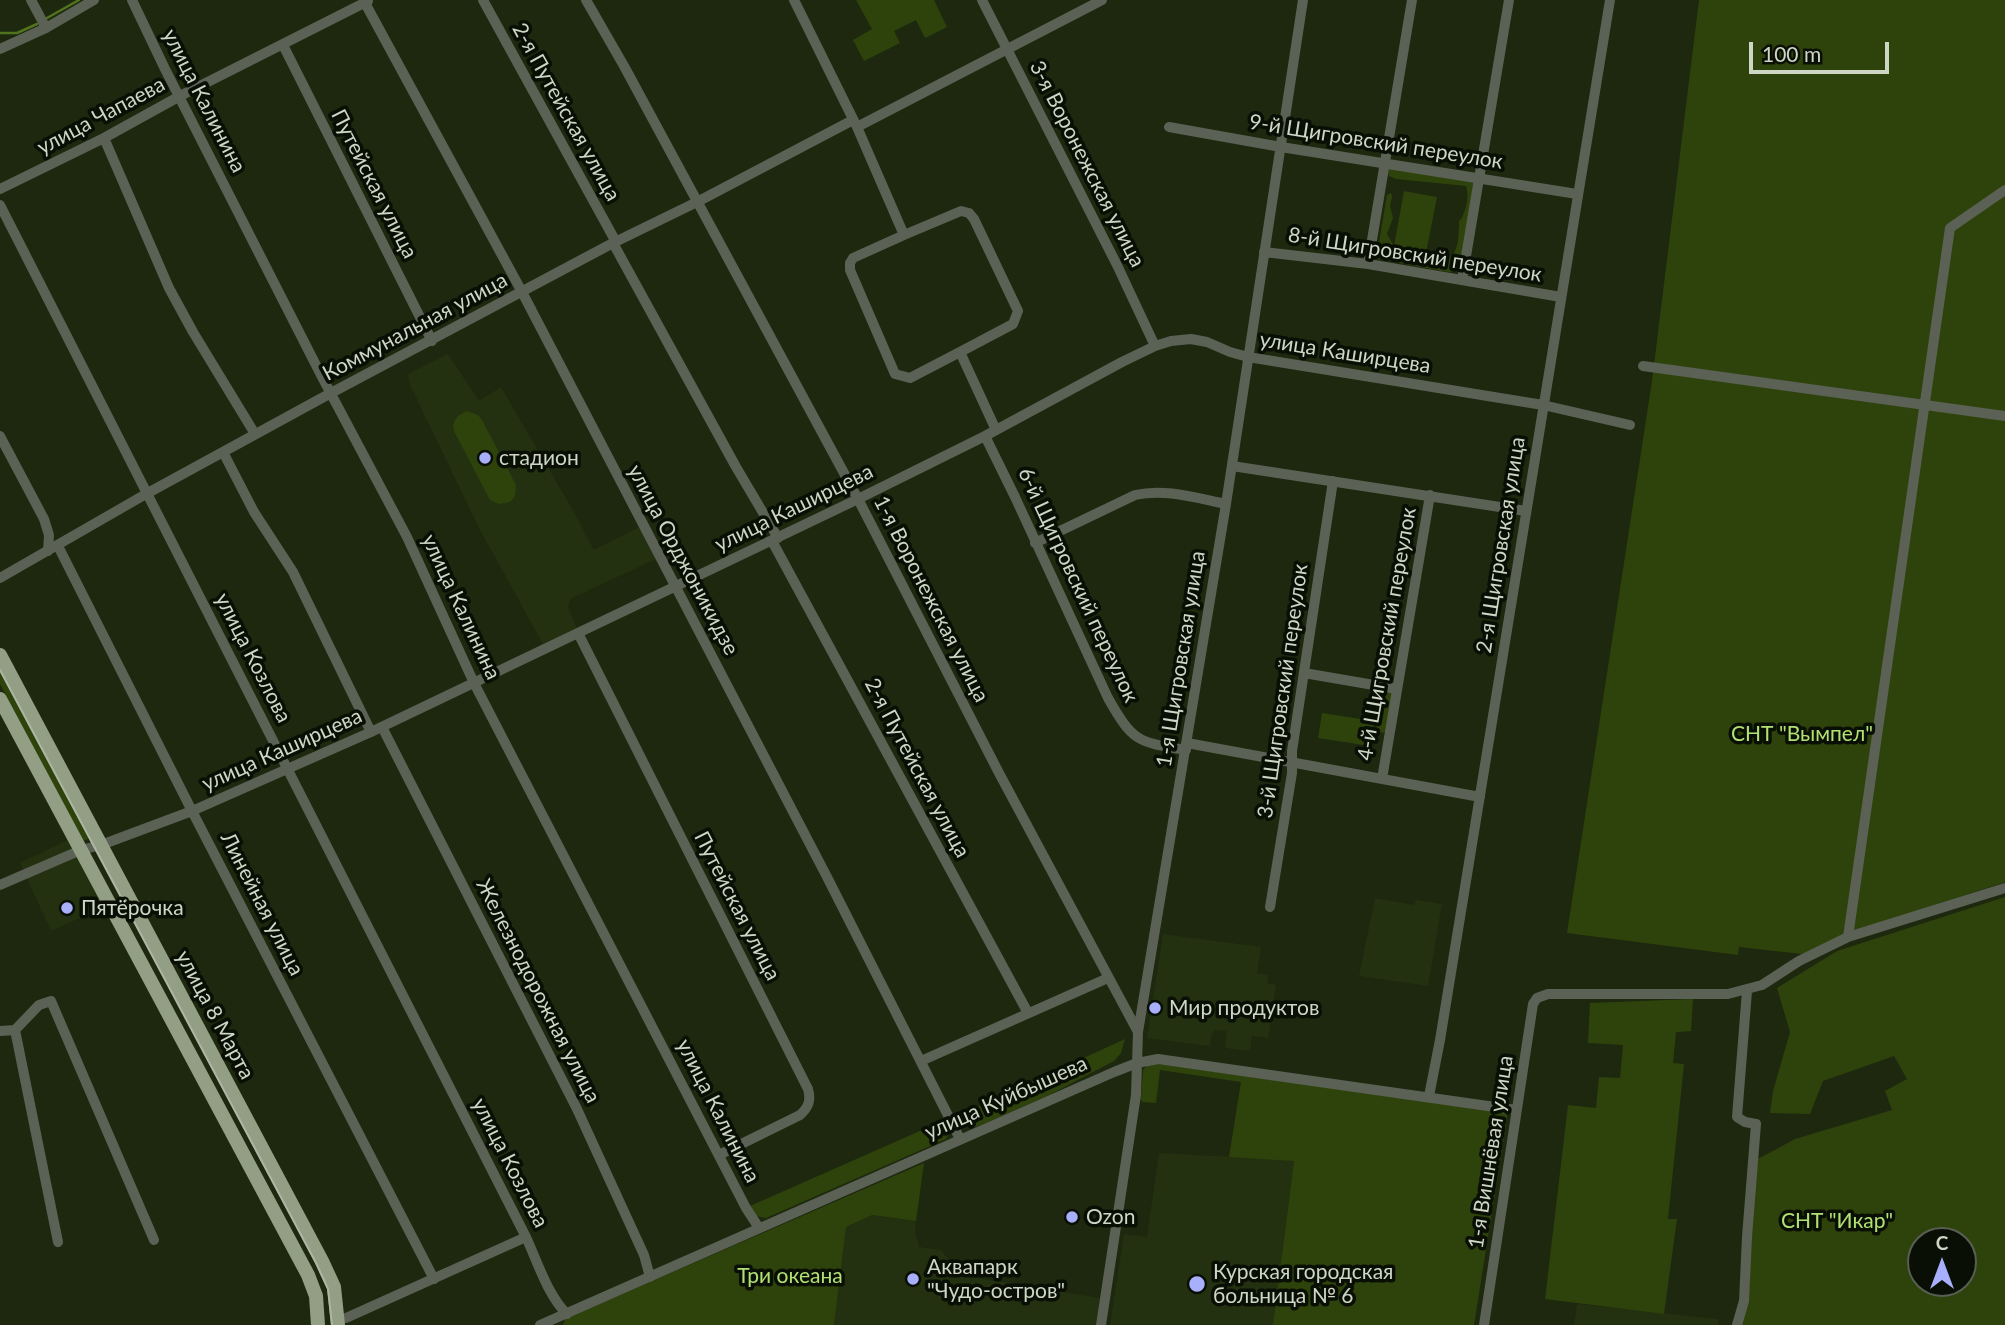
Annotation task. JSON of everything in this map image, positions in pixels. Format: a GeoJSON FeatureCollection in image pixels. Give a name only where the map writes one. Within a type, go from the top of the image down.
{"type":"FeatureCollection","features":[{"type":"Feature","properties":{"kind":"main road","name":"улица 8 Марта"},"geometry":{"type":"LineString","coordinates":[[0,655],[287,1194],[334,1287],[344,1323]]}},
{"type":"Feature","properties":{"kind":"main road","name":"улица 8 Марта"},"geometry":{"type":"LineString","coordinates":[[0,699],[308,1275],[316,1296],[318,1325]]}},
{"type":"Feature","properties":{"kind":"street"},"geometry":{"type":"LineString","coordinates":[[31,0],[46,28]]}},
{"type":"Feature","properties":{"kind":"street"},"geometry":{"type":"LineString","coordinates":[[0,50],[46,28],[94,0]]}},
{"type":"Feature","properties":{"kind":"street","name":"улица Калинина"},"geometry":{"type":"LineString","coordinates":[[132,0],[407,537],[474,683],[759,1228]]}},
{"type":"Feature","properties":{"kind":"street","name":"2-я Путейская улица"},"geometry":{"type":"LineString","coordinates":[[483,0],[1027,1013]]}},
{"type":"Feature","properties":{"kind":"street","name":"1-я Воронежская улица"},"geometry":{"type":"LineString","coordinates":[[586,0],[858,499],[1138,1032]]}},
{"type":"Feature","properties":{"kind":"street"},"geometry":{"type":"LineString","coordinates":[[794,0],[855,124],[904,235]]}},
{"type":"Feature","properties":{"kind":"street","name":"3-я Воронежская улица"},"geometry":{"type":"LineString","coordinates":[[982,0],[1117,265],[1155,346]]}},
{"type":"Feature","properties":{"kind":"street","name":"Коммунальная улица"},"geometry":{"type":"LineString","coordinates":[[0,578],[255,434],[615,243],[1102,0]]}},
{"type":"Feature","properties":{"kind":"street","name":"1-я Щигровская улица"},"geometry":{"type":"LineString","coordinates":[[1101,1325],[1136,1095],[1138,1032],[1226,504],[1303,0]]}},
{"type":"Feature","properties":{"kind":"street"},"geometry":{"type":"LineString","coordinates":[[1368,264],[1412,0]]}},
{"type":"Feature","properties":{"kind":"street"},"geometry":{"type":"LineString","coordinates":[[1462,280],[1509,0]]}},
{"type":"Feature","properties":{"kind":"street","name":"2-я Щигровская улица"},"geometry":{"type":"LineString","coordinates":[[1429,1096],[1610,0]]}},
{"type":"Feature","properties":{"kind":"street","name":"улица Чапаева"},"geometry":{"type":"LineString","coordinates":[[0,189],[368,1]]}},
{"type":"Feature","properties":{"kind":"street","name":"улица Орджоникидзе"},"geometry":{"type":"LineString","coordinates":[[368,1],[522,292],[960,1139]]}},
{"type":"Feature","properties":{"kind":"street","name":"Путейская улица"},"geometry":{"type":"LineString","coordinates":[[282,45],[432,341]]}},
{"type":"Feature","properties":{"kind":"street","name":"9-й Щигровский переулок"},"geometry":{"type":"LineString","coordinates":[[1169,127],[1577,194]]}},
{"type":"Feature","properties":{"kind":"street"},"geometry":{"type":"LineString","coordinates":[[104,138],[169,288],[255,434]]}},
{"type":"Feature","properties":{"kind":"street"},"geometry":{"type":"LineString","coordinates":[[1848,937],[1950,228],[2005,190]]}},
{"type":"Feature","properties":{"kind":"street","name":"улица Козлова"},"geometry":{"type":"LineString","coordinates":[[0,205],[288,767],[526,1237],[553,1296],[566,1314]]}},
{"type":"Feature","properties":{"kind":"street"},"geometry":{"type":"LineString","coordinates":[[961,211],[969,213],[1018,311],[1013,324],[960,352],[909,378],[895,374],[850,270],[853,258],[961,211]]}},
{"type":"Feature","properties":{"kind":"street","name":"8-й Щигровский переулок"},"geometry":{"type":"LineString","coordinates":[[1264,251],[1368,264],[1561,297]]}},
{"type":"Feature","properties":{"kind":"street","name":"улица Каширцева"},"geometry":{"type":"LineString","coordinates":[[0,885],[81,850],[192,811],[382,727],[775,540],[985,436],[1122,362],[1171,341],[1191,339],[1248,357],[1543,405],[1630,425]]}},
{"type":"Feature","properties":{"kind":"street"},"geometry":{"type":"LineString","coordinates":[[960,352],[996,430]]}},
{"type":"Feature","properties":{"kind":"street"},"geometry":{"type":"LineString","coordinates":[[1643,366],[2005,416]]}},
{"type":"Feature","properties":{"kind":"street","name":"Линейная улица"},"geometry":{"type":"LineString","coordinates":[[0,436],[44,519],[53,548],[434,1279]]}},
{"type":"Feature","properties":{"kind":"street","name":"6-й Щигровский переулок"},"geometry":{"type":"LineString","coordinates":[[985,436],[1108,698],[1124,726],[1135,738],[1292,761],[1480,797]]}},
{"type":"Feature","properties":{"kind":"street"},"geometry":{"type":"LineString","coordinates":[[223,452],[254,512],[293,572],[371,732]]}},
{"type":"Feature","properties":{"kind":"street"},"geometry":{"type":"LineString","coordinates":[[1232,466],[1526,511]]}},
{"type":"Feature","properties":{"kind":"street","name":"3-й Щигровский переулок"},"geometry":{"type":"LineString","coordinates":[[1270,906],[1334,481]]}},
{"type":"Feature","properties":{"kind":"street"},"geometry":{"type":"LineString","coordinates":[[1035,543],[1135,495],[1149,492],[1163,492],[1226,504]]}},
{"type":"Feature","properties":{"kind":"street","name":"4-й Щигровский переулок"},"geometry":{"type":"LineString","coordinates":[[1382,779],[1430,495]]}},
{"type":"Feature","properties":{"kind":"street","name":"Путейская улица"},"geometry":{"type":"LineString","coordinates":[[578,634],[809,1094],[807,1108],[800,1115],[719,1155]]}},
{"type":"Feature","properties":{"kind":"street"},"geometry":{"type":"LineString","coordinates":[[1304,673],[1397,689]]}},
{"type":"Feature","properties":{"kind":"street","name":"Железнодорожная улица"},"geometry":{"type":"LineString","coordinates":[[382,727],[577,1110],[644,1255],[650,1277]]}},
{"type":"Feature","properties":{"kind":"street"},"geometry":{"type":"LineString","coordinates":[[1737,1325],[1744,1301],[1746,1237],[1756,1124],[1737,1117],[1747,991],[1848,937],[2005,888]]}},
{"type":"Feature","properties":{"kind":"street"},"geometry":{"type":"LineString","coordinates":[[921,1061],[1108,978]]}},
{"type":"Feature","properties":{"kind":"street","name":"1-я Вишнёвая улица"},"geometry":{"type":"LineString","coordinates":[[1484,1325],[1533,1004],[1537,998],[1548,993],[1728,994],[1747,991]]}},
{"type":"Feature","properties":{"kind":"street"},"geometry":{"type":"LineString","coordinates":[[0,1031],[19,1026],[39,1005],[47,1001],[53,1002],[154,1240]]}},
{"type":"Feature","properties":{"kind":"street"},"geometry":{"type":"LineString","coordinates":[[19,1026],[58,1242]]}},
{"type":"Feature","properties":{"kind":"street","name":"улица Куйбышева"},"geometry":{"type":"LineString","coordinates":[[540,1325],[1137,1063],[1158,1059],[1516,1110]]}},
{"type":"Feature","properties":{"kind":"street"},"geometry":{"type":"LineString","coordinates":[[344,1323],[526,1237]]}},
{"type":"Feature","properties":{"kind":"shaded area"},"geometry":{"type":"Polygon","coordinates":[[[448,354],[479,401],[501,387],[594,550],[642,526],[658,558],[570,599],[568,607],[577,629],[543,644],[480,530],[410,385],[408,374],[448,354]]]}},
{"type":"Feature","properties":{"kind":"shaded area"},"geometry":{"type":"Polygon","coordinates":[[[78,835],[115,902],[51,931],[20,863],[78,835]]]}},
{"type":"Feature","properties":{"kind":"shaded area"},"geometry":{"type":"Polygon","coordinates":[[[1375,898],[1414,905],[1416,900],[1442,904],[1428,986],[1359,976],[1375,898]]]}},
{"type":"Feature","properties":{"kind":"shaded area"},"geometry":{"type":"Polygon","coordinates":[[[1163,934],[1261,947],[1257,973],[1268,975],[1267,983],[1276,985],[1268,1038],[1252,1036],[1250,1051],[1225,1048],[1227,1031],[1214,1030],[1210,1046],[1147,1038],[1163,934]]]}},
{"type":"Feature","properties":{"kind":"shaded area"},"geometry":{"type":"Polygon","coordinates":[[[1159,1153],[1294,1160],[1273,1325],[1110,1325],[1124,1234],[1147,1237],[1159,1153]]]}},
{"type":"Feature","properties":{"kind":"shaded area"},"geometry":{"type":"Polygon","coordinates":[[[871,1215],[916,1221],[915,1232],[919,1247],[941,1250],[956,1269],[965,1270],[965,1276],[1100,1298],[1096,1325],[834,1325],[846,1227],[871,1215]]]}},
{"type":"Feature","properties":{"kind":"shaded area"},"geometry":{"type":"Polygon","coordinates":[[[1577,1304],[1718,1319],[1718,1325],[1574,1325],[1577,1304]]]}},
{"type":"Feature","properties":{"kind":"green space"},"geometry":{"type":"Polygon","coordinates":[[[856,0],[934,0],[947,27],[925,38],[916,20],[894,31],[900,43],[864,61],[853,40],[872,29],[856,0]]]}},
{"type":"Feature","properties":{"kind":"green space","name":"СНТ \"Вымпел\""},"geometry":{"type":"Polygon","coordinates":[[[1699,0],[2005,0],[2005,882],[1850,933],[1802,954],[1739,947],[1738,955],[1567,933],[1652,381],[1699,0]]]}},
{"type":"Feature","properties":{"kind":"green space"},"geometry":{"type":"Polygon","coordinates":[[[1390,168],[1473,180],[1476,186],[1461,268],[1457,271],[1448,272],[1378,259],[1387,195],[1391,193],[1393,218],[1387,234],[1394,246],[1404,191],[1437,197],[1426,253],[1394,249],[1408,256],[1453,255],[1459,221],[1467,201],[1466,186],[1396,179],[1389,176],[1390,168]]]}},
{"type":"Feature","properties":{"kind":"green space","name":"стадион"},"geometry":{"type":"Polygon","coordinates":[[[467,411],[478,415],[482,420],[516,485],[515,496],[510,502],[499,504],[490,500],[455,433],[455,420],[467,411]]]}},
{"type":"Feature","properties":{"kind":"green space"},"geometry":{"type":"Polygon","coordinates":[[[0,667],[91,838],[83,841],[0,684],[0,667]]]}},
{"type":"Feature","properties":{"kind":"green space"},"geometry":{"type":"Polygon","coordinates":[[[1374,687],[1391,689],[1394,695],[1388,731],[1383,733],[1379,731],[1372,712],[1378,700],[1371,693],[1374,687]]]}},
{"type":"Feature","properties":{"kind":"green space"},"geometry":{"type":"Polygon","coordinates":[[[1322,713],[1374,721],[1370,746],[1318,738],[1322,713]]]}},
{"type":"Feature","properties":{"kind":"green space","name":"СНТ \"Икар\""},"geometry":{"type":"Polygon","coordinates":[[[2005,897],[2005,1325],[1738,1325],[1758,1159],[1795,1139],[1892,1110],[1885,1091],[1907,1079],[1894,1056],[1823,1081],[1810,1114],[1770,1113],[1773,1091],[1790,1032],[1777,988],[1837,951],[2005,897]]]}},
{"type":"Feature","properties":{"kind":"green space"},"geometry":{"type":"Polygon","coordinates":[[[1693,999],[1691,1031],[1676,1032],[1673,1063],[1684,1064],[1668,1219],[1677,1219],[1664,1314],[1545,1299],[1568,1105],[1596,1108],[1599,1077],[1620,1078],[1623,1045],[1588,1043],[1590,1003],[1693,999]]]}},
{"type":"Feature","properties":{"kind":"green space"},"geometry":{"type":"Polygon","coordinates":[[[1125,1039],[1121,1053],[1114,1061],[1049,1095],[974,1128],[959,1123],[955,1117],[1125,1039]]]}},
{"type":"Feature","properties":{"kind":"green space"},"geometry":{"type":"Polygon","coordinates":[[[1149,1063],[1508,1111],[1474,1325],[1273,1325],[1294,1161],[1229,1157],[1241,1082],[1160,1070],[1156,1103],[1143,1102],[1143,1070],[1149,1063]]]}},
{"type":"Feature","properties":{"kind":"green space"},"geometry":{"type":"Polygon","coordinates":[[[947,1119],[951,1131],[946,1139],[766,1218],[756,1216],[750,1206],[947,1119]]]}},
{"type":"Feature","properties":{"kind":"green space","name":"Три океана"},"geometry":{"type":"Polygon","coordinates":[[[924,1163],[916,1221],[872,1215],[846,1227],[834,1325],[563,1325],[565,1319],[924,1163]]]}},
{"type":"Feature","properties":{"kind":"waterway"},"geometry":{"type":"LineString","coordinates":[[47,18],[79,0]]}},
{"type":"Feature","properties":{"kind":"waterway"},"geometry":{"type":"LineString","coordinates":[[0,33],[17,33],[37,24]]}},
{"type":"Feature","properties":{"kind":"tram line"},"geometry":{"type":"LineString","coordinates":[[0,670],[316,1263],[328,1289],[332,1325]]}},
{"type":"Feature","properties":{"kind":"place","name":"стадион"},"geometry":{"type":"Point","coordinates":[485,458]}},
{"type":"Feature","properties":{"kind":"place","name":"Пятёрочка"},"geometry":{"type":"Point","coordinates":[67,908]}},
{"type":"Feature","properties":{"kind":"place","name":"Мир продуктов"},"geometry":{"type":"Point","coordinates":[1155,1008]}},
{"type":"Feature","properties":{"kind":"place","name":"Ozon"},"geometry":{"type":"Point","coordinates":[1072,1217]}},
{"type":"Feature","properties":{"kind":"place","name":"Аквапарк \"Чудо-остров\""},"geometry":{"type":"Point","coordinates":[913,1279]}},
{"type":"Feature","properties":{"kind":"place","name":"Курская городская больница № 6"},"geometry":{"type":"Point","coordinates":[1197,1284]}}]}
